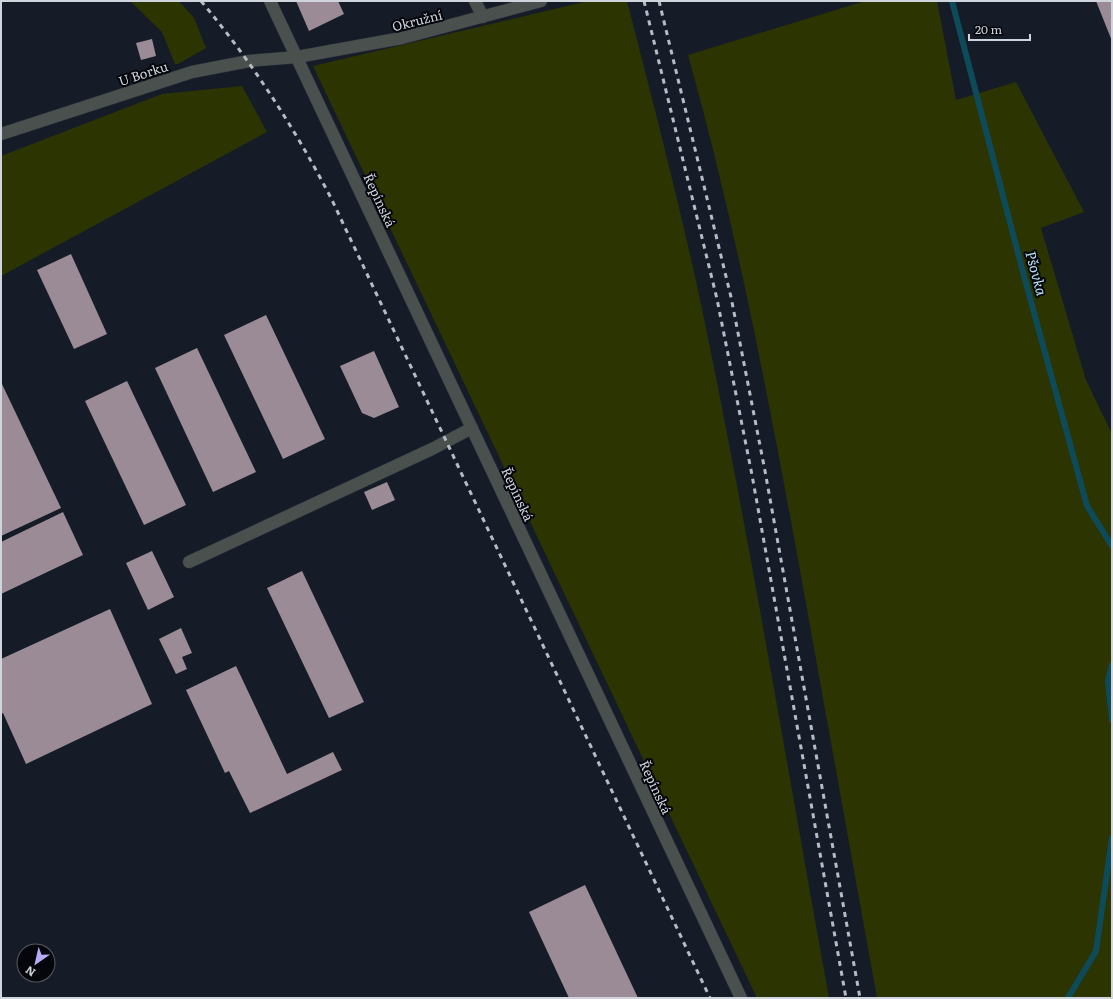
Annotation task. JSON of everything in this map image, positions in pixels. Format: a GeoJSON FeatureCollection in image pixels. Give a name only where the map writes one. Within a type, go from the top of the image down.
{"type":"FeatureCollection","features":[{"type":"Feature","properties":{"kind":"street","name":"Řepínská"},"geometry":{"type":"LineString","coordinates":[[270,1],[741,998]]}},
{"type":"Feature","properties":{"kind":"street"},"geometry":{"type":"LineString","coordinates":[[475,1],[483,17]]}},
{"type":"Feature","properties":{"kind":"street","name":"Okružní"},"geometry":{"type":"LineString","coordinates":[[297,57],[402,38],[541,1]]}},
{"type":"Feature","properties":{"kind":"street","name":"U Borku"},"geometry":{"type":"LineString","coordinates":[[1,134],[192,72],[249,61],[297,57]]}},
{"type":"Feature","properties":{"kind":"street"},"geometry":{"type":"LineString","coordinates":[[189,562],[432,449],[472,428]]}},
{"type":"Feature","properties":{"kind":"green space"},"geometry":{"type":"Polygon","coordinates":[[[130,1],[179,1],[194,18],[206,48],[178,64],[175,64],[162,32],[130,1]]]}},
{"type":"Feature","properties":{"kind":"green space"},"geometry":{"type":"Polygon","coordinates":[[[588,1],[627,1],[675,190],[693,266],[719,390],[829,998],[757,998],[313,66],[588,1]]]}},
{"type":"Feature","properties":{"kind":"green space"},"geometry":{"type":"Polygon","coordinates":[[[865,1],[937,1],[956,100],[1016,82],[1084,212],[1041,228],[1086,380],[1112,434],[1112,998],[877,998],[767,393],[723,189],[688,55],[865,1]]]}},
{"type":"Feature","properties":{"kind":"green space"},"geometry":{"type":"Polygon","coordinates":[[[242,86],[267,132],[1,276],[1,156],[162,94],[242,86]]]}},
{"type":"Feature","properties":{"kind":"building"},"geometry":{"type":"Polygon","coordinates":[[[296,1],[338,1],[344,14],[309,31],[296,1]]]}},
{"type":"Feature","properties":{"kind":"building"},"geometry":{"type":"Polygon","coordinates":[[[1096,1],[1112,1],[1112,41],[1096,1]]]}},
{"type":"Feature","properties":{"kind":"building"},"geometry":{"type":"Polygon","coordinates":[[[152,39],[156,56],[141,60],[136,43],[152,39]]]}},
{"type":"Feature","properties":{"kind":"building"},"geometry":{"type":"Polygon","coordinates":[[[71,254],[107,334],[74,349],[37,270],[71,254]]]}},
{"type":"Feature","properties":{"kind":"building"},"geometry":{"type":"Polygon","coordinates":[[[266,315],[325,439],[283,459],[224,335],[266,315]]]}},
{"type":"Feature","properties":{"kind":"building"},"geometry":{"type":"Polygon","coordinates":[[[197,348],[256,472],[213,492],[155,368],[197,348]]]}},
{"type":"Feature","properties":{"kind":"building"},"geometry":{"type":"Polygon","coordinates":[[[374,351],[399,407],[374,418],[362,413],[340,366],[374,351]]]}},
{"type":"Feature","properties":{"kind":"building"},"geometry":{"type":"Polygon","coordinates":[[[127,381],[186,505],[144,525],[85,401],[127,381]]]}},
{"type":"Feature","properties":{"kind":"building"},"geometry":{"type":"Polygon","coordinates":[[[1,382],[61,508],[1,536],[1,382]]]}},
{"type":"Feature","properties":{"kind":"building"},"geometry":{"type":"Polygon","coordinates":[[[387,482],[395,500],[372,510],[364,492],[387,482]]]}},
{"type":"Feature","properties":{"kind":"building"},"geometry":{"type":"Polygon","coordinates":[[[63,512],[83,555],[1,594],[1,542],[63,512]]]}},
{"type":"Feature","properties":{"kind":"building"},"geometry":{"type":"Polygon","coordinates":[[[152,551],[174,597],[148,610],[126,563],[152,551]]]}},
{"type":"Feature","properties":{"kind":"building"},"geometry":{"type":"Polygon","coordinates":[[[302,571],[364,702],[329,718],[267,588],[302,571]]]}},
{"type":"Feature","properties":{"kind":"building"},"geometry":{"type":"Polygon","coordinates":[[[110,609],[152,704],[26,764],[3,713],[1,714],[1,659],[110,609]]]}},
{"type":"Feature","properties":{"kind":"building"},"geometry":{"type":"Polygon","coordinates":[[[181,628],[192,653],[182,657],[187,669],[176,674],[159,639],[181,628]]]}},
{"type":"Feature","properties":{"kind":"building"},"geometry":{"type":"Polygon","coordinates":[[[236,666],[287,774],[333,752],[342,770],[250,813],[229,771],[225,773],[186,690],[236,666]]]}},
{"type":"Feature","properties":{"kind":"building"},"geometry":{"type":"Polygon","coordinates":[[[585,885],[638,998],[569,998],[529,912],[585,885]]]}},
{"type":"Feature","properties":{"kind":"waterway","name":"Pšovka"},"geometry":{"type":"LineString","coordinates":[[952,1],[1024,276],[1087,506],[1112,546]]}},
{"type":"Feature","properties":{"kind":"waterway"},"geometry":{"type":"LineString","coordinates":[[1112,665],[1108,681],[1112,720]]}},
{"type":"Feature","properties":{"kind":"waterway"},"geometry":{"type":"LineString","coordinates":[[1068,998],[1096,951],[1112,838]]}},
{"type":"Feature","properties":{"kind":"railway"},"geometry":{"type":"LineString","coordinates":[[201,1],[255,71],[302,146],[331,198],[710,998]]}},
{"type":"Feature","properties":{"kind":"railway"},"geometry":{"type":"LineString","coordinates":[[644,1],[717,299],[752,475],[846,998]]}},
{"type":"Feature","properties":{"kind":"railway"},"geometry":{"type":"LineString","coordinates":[[659,1],[731,297],[765,471],[860,998]]}}]}
